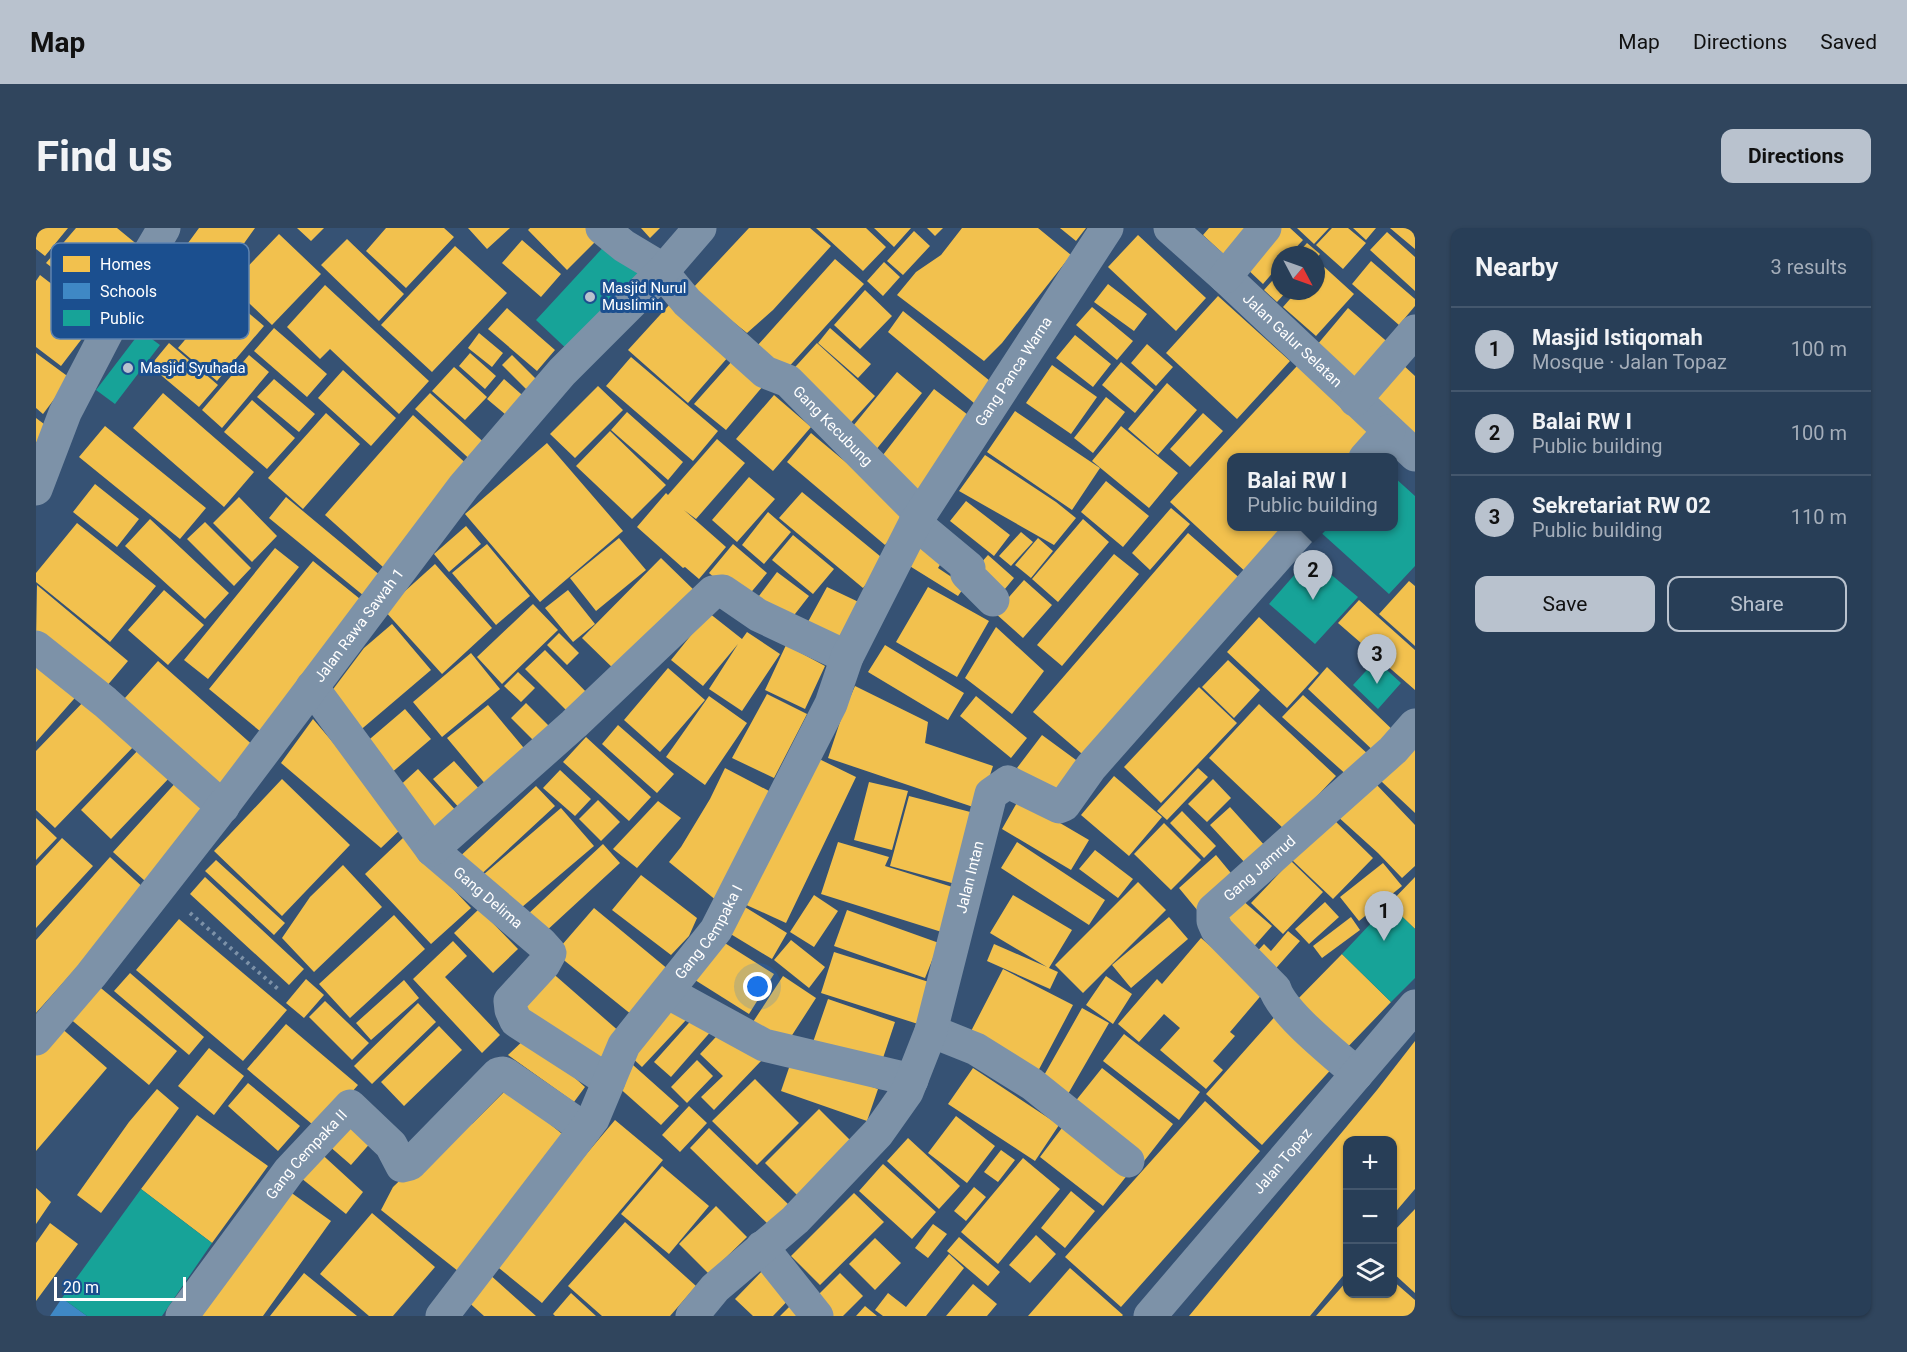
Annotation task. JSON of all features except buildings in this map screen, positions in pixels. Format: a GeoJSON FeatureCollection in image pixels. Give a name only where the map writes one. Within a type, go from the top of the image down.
{"type":"FeatureCollection","features":[{"type":"Feature","properties":{"kind":"street"},"geometry":{"type":"LineString","coordinates":[[155,243],[164,228]]}},
{"type":"Feature","properties":{"kind":"street"},"geometry":{"type":"LineString","coordinates":[[602,228],[624,246],[658,268]]}},
{"type":"Feature","properties":{"kind":"street","name":"Jalan Rawa Sawah 1"},"geometry":{"type":"LineString","coordinates":[[36,1039],[91,975],[223,807],[464,486],[562,372],[658,268],[700,228]]}},
{"type":"Feature","properties":{"kind":"street","name":"Gang Panca Warna"},"geometry":{"type":"LineString","coordinates":[[918,519],[1107,228]]}},
{"type":"Feature","properties":{"kind":"street","name":"Jalan Galur Selatan"},"geometry":{"type":"LineString","coordinates":[[1170,228],[1415,455]]}},
{"type":"Feature","properties":{"kind":"street"},"geometry":{"type":"LineString","coordinates":[[1225,277],[1265,228]]}},
{"type":"Feature","properties":{"kind":"street","name":"Gang Kecubung"},"geometry":{"type":"LineString","coordinates":[[658,268],[687,302],[765,372],[788,381],[918,519],[969,568],[967,574],[993,600]]}},
{"type":"Feature","properties":{"kind":"street"},"geometry":{"type":"LineString","coordinates":[[1355,400],[1415,331]]}},
{"type":"Feature","properties":{"kind":"street"},"geometry":{"type":"LineString","coordinates":[[36,489],[65,412],[103,339]]}},
{"type":"Feature","properties":{"kind":"street"},"geometry":{"type":"LineString","coordinates":[[1369,453],[1389,431]]}},
{"type":"Feature","properties":{"kind":"street","name":"Gang Cempaka I"},"geometry":{"type":"LineString","coordinates":[[442,1316],[593,1119],[624,1045],[716,930],[831,704],[847,657],[918,519]]}},
{"type":"Feature","properties":{"kind":"street","name":"Jalan Intan"},"geometry":{"type":"LineString","coordinates":[[693,1316],[715,1288],[795,1220],[878,1133],[907,1092],[931,1031],[991,794],[1008,782],[1059,807],[1064,805],[1091,767],[1300,531]]}},
{"type":"Feature","properties":{"kind":"street"},"geometry":{"type":"LineString","coordinates":[[432,850],[574,724],[713,592],[723,591],[758,615],[847,657]]}},
{"type":"Feature","properties":{"kind":"street"},"geometry":{"type":"LineString","coordinates":[[36,647],[105,702],[223,807]]}},
{"type":"Feature","properties":{"kind":"street","name":"Gang Delima"},"geometry":{"type":"LineString","coordinates":[[312,687],[432,850],[550,953],[544,964],[510,1001],[516,1021],[609,1081]]}},
{"type":"Feature","properties":{"kind":"street","name":"Gang Jamrud"},"geometry":{"type":"LineString","coordinates":[[1357,1074],[1296,1017],[1278,997],[1275,988],[1217,930],[1213,921],[1213,910],[1393,750],[1415,725]]}},
{"type":"Feature","properties":{"kind":"street"},"geometry":{"type":"LineString","coordinates":[[667,992],[764,1045],[912,1080]]}},
{"type":"Feature","properties":{"kind":"street","name":"Jalan Topaz"},"geometry":{"type":"LineString","coordinates":[[1150,1316],[1415,1006]]}},
{"type":"Feature","properties":{"kind":"street"},"geometry":{"type":"LineString","coordinates":[[931,1031],[976,1049],[1032,1084],[1128,1161]]}},
{"type":"Feature","properties":{"kind":"street","name":"Gang Cempaka II"},"geometry":{"type":"LineString","coordinates":[[182,1316],[289,1171],[350,1106],[391,1145],[402,1166],[410,1164],[498,1074],[502,1073],[585,1129]]}},
{"type":"Feature","properties":{"kind":"street"},"geometry":{"type":"LineString","coordinates":[[762,1247],[817,1316]]}},
{"type":"Feature","properties":{"kind":"path"},"geometry":{"type":"LineString","coordinates":[[160,887],[278,989]]}},
{"type":"Feature","properties":{"kind":"place","name":"Masjid Nurul Muslimin"},"geometry":{"type":"Point","coordinates":[590,297]}},
{"type":"Feature","properties":{"kind":"place","name":"Masjid Syuhada"},"geometry":{"type":"Point","coordinates":[128,368]}},
{"type":"Feature","properties":{"kind":"place","name":"Balai RW I"},"geometry":{"type":"Point","coordinates":[1313,600]}},
{"type":"Feature","properties":{"kind":"place","name":"Sekretariat RW 02"},"geometry":{"type":"Point","coordinates":[1377,684]}},
{"type":"Feature","properties":{"kind":"place","name":"Masjid Istiqomah"},"geometry":{"type":"Point","coordinates":[1384,941]}}]}
